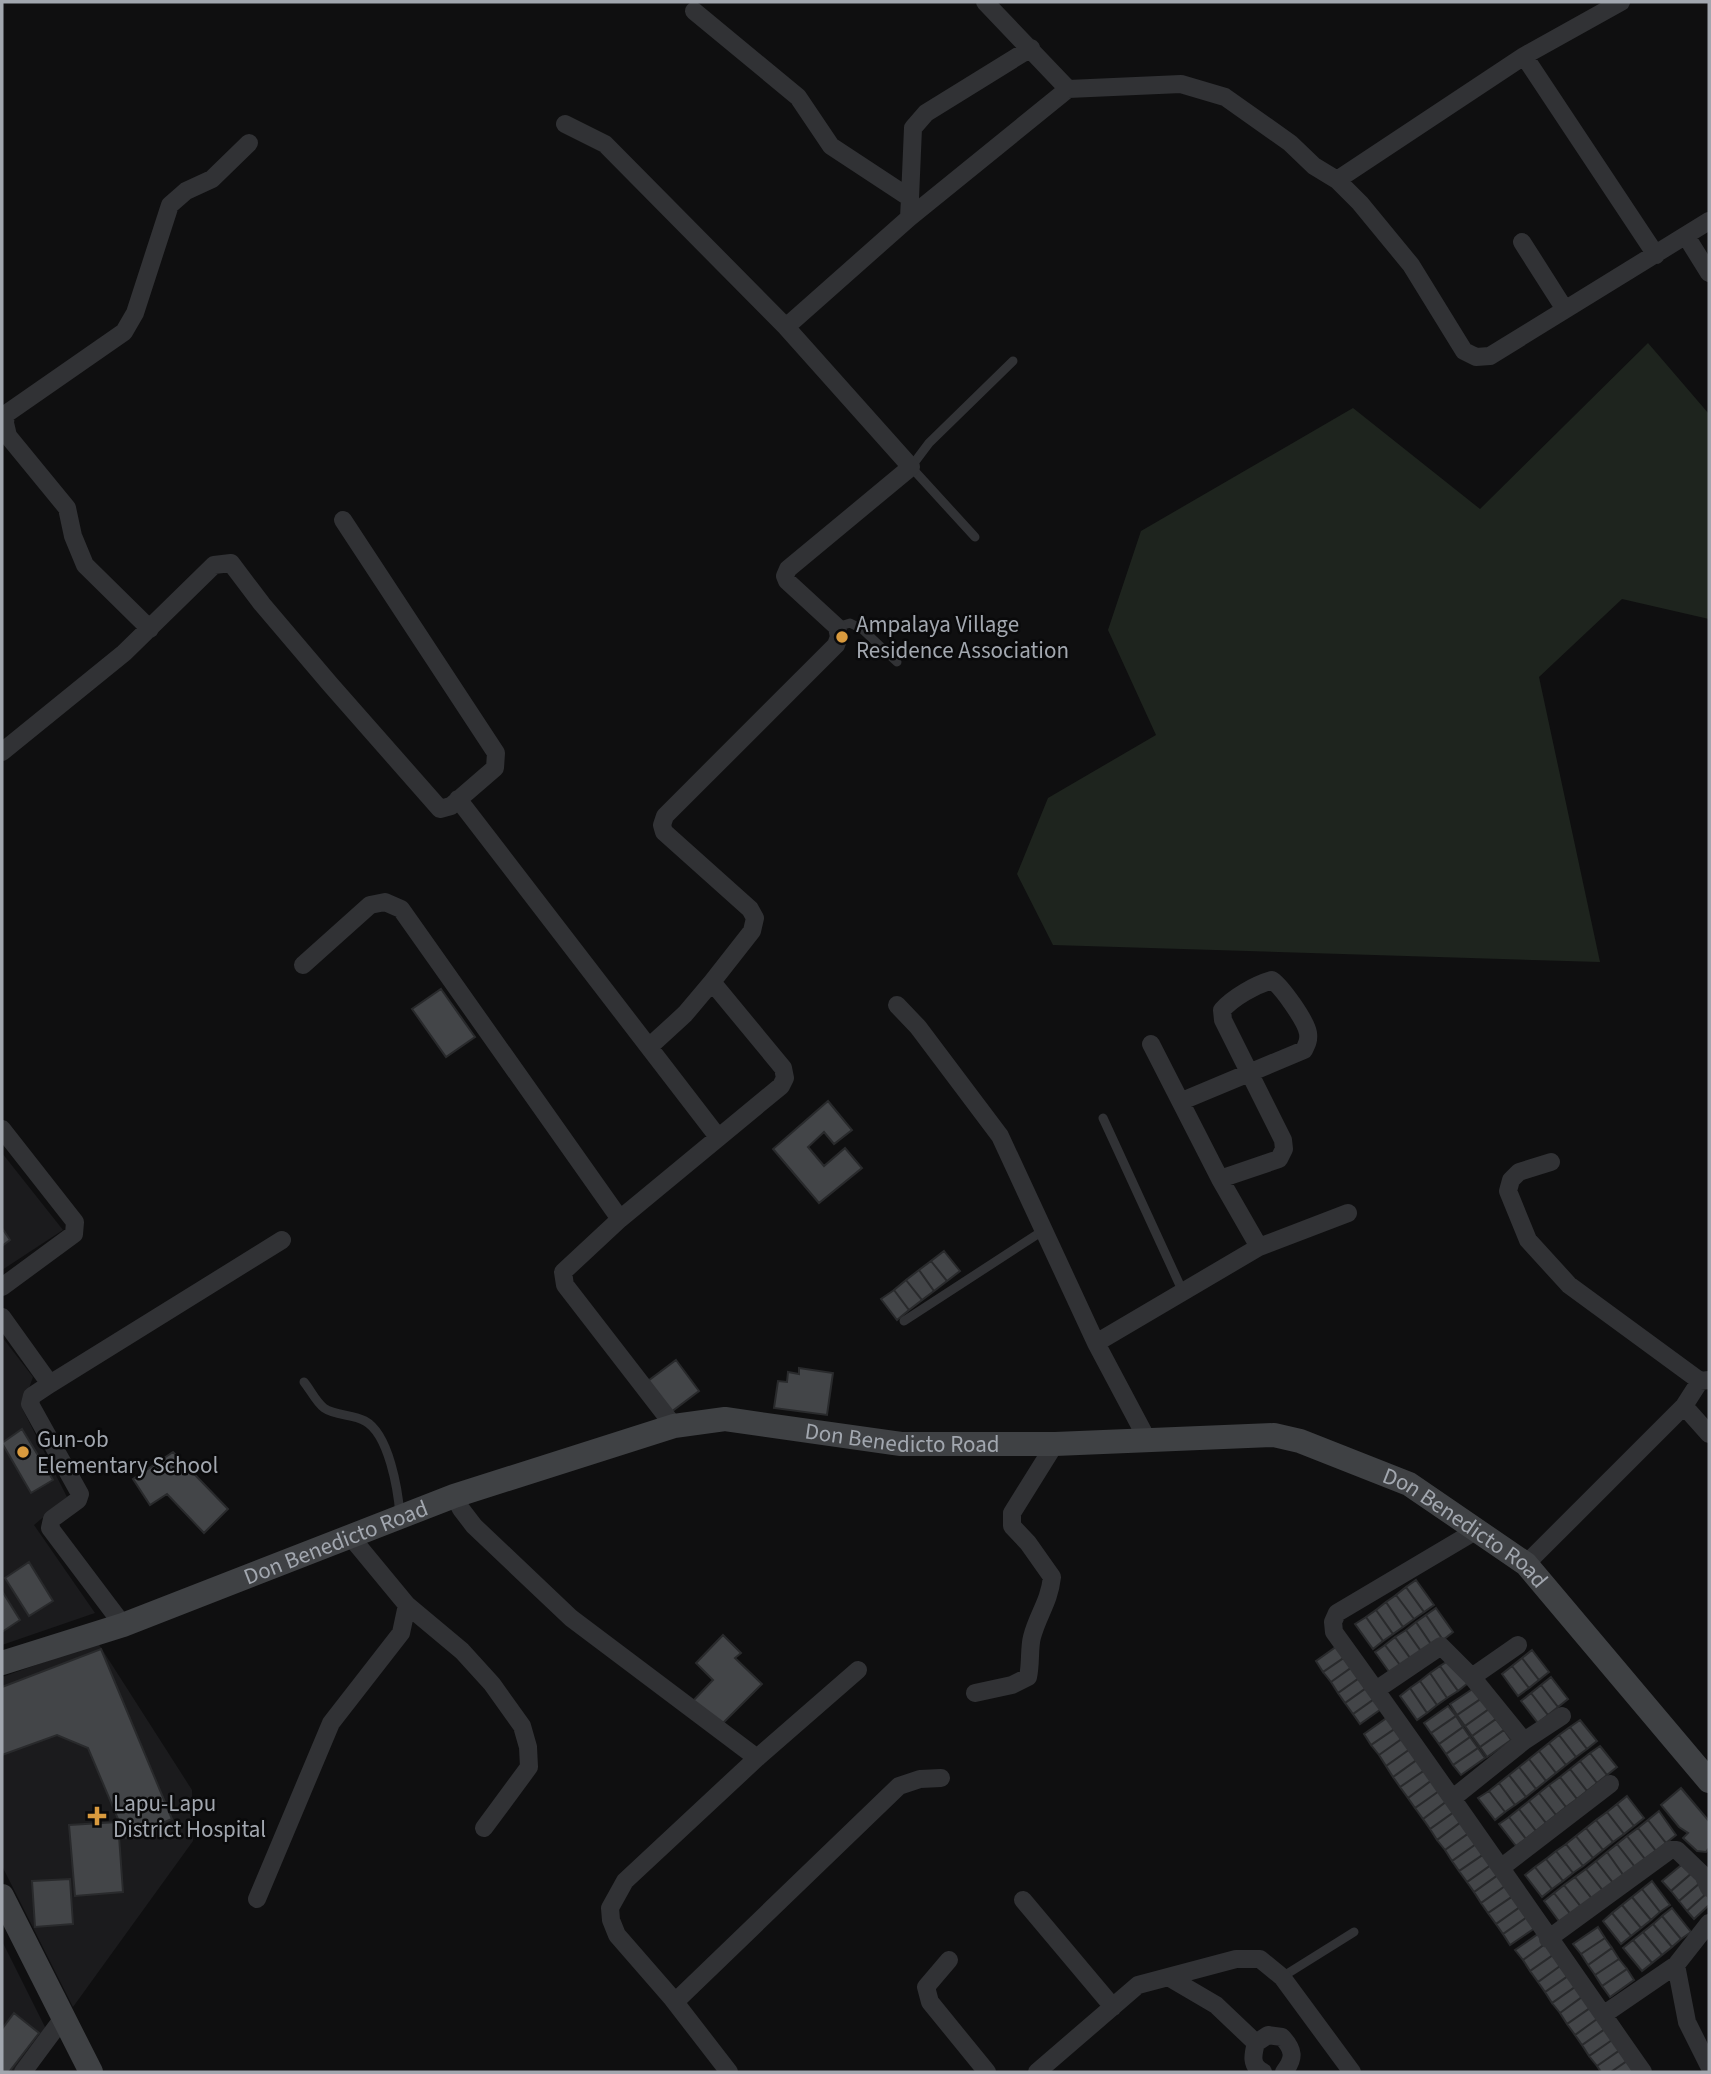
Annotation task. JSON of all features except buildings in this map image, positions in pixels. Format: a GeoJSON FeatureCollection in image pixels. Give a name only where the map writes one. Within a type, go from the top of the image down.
{"type":"FeatureCollection","features":[{"type":"Feature","properties":{"kind":"street"},"geometry":{"type":"LineString","coordinates":[[985,2],[1068,89]]}},
{"type":"Feature","properties":{"kind":"street"},"geometry":{"type":"LineString","coordinates":[[1337,180],[1524,56],[1621,2]]}},
{"type":"Feature","properties":{"kind":"street"},"geometry":{"type":"LineString","coordinates":[[694,10],[798,97],[831,146],[910,198]]}},
{"type":"Feature","properties":{"kind":"street"},"geometry":{"type":"LineString","coordinates":[[909,218],[913,128],[926,113],[1031,48]]}},
{"type":"Feature","properties":{"kind":"street"},"geometry":{"type":"LineString","coordinates":[[1524,56],[1656,255]]}},
{"type":"Feature","properties":{"kind":"street"},"geometry":{"type":"LineString","coordinates":[[786,327],[909,218],[1068,89],[1181,84],[1225,97],[1290,143],[1314,166],[1337,180],[1360,203],[1411,265],[1464,351],[1476,357],[1490,355],[1709,221]]}},
{"type":"Feature","properties":{"kind":"street"},"geometry":{"type":"LineString","coordinates":[[565,124],[604,144],[786,327],[911,467],[788,569],[785,576],[788,582],[837,627],[839,637],[836,645],[665,816],[662,825],[664,832],[750,909],[755,918],[752,931],[712,982],[685,1014],[649,1047]]}},
{"type":"Feature","properties":{"kind":"street"},"geometry":{"type":"LineString","coordinates":[[150,629],[85,565],[72,536],[67,508],[8,436],[4,412],[124,332],[135,313],[170,205],[186,191],[212,178],[250,143]]}},
{"type":"Feature","properties":{"kind":"street"},"geometry":{"type":"LineString","coordinates":[[1686,236],[1709,273]]}},
{"type":"Feature","properties":{"kind":"street"},"geometry":{"type":"LineString","coordinates":[[1522,243],[1564,309]]}},
{"type":"Feature","properties":{"kind":"street"},"geometry":{"type":"LineString","coordinates":[[2,752],[124,653],[215,565],[231,563],[330,684],[440,808],[451,806],[495,768],[496,753],[343,520]]}},
{"type":"Feature","properties":{"kind":"street"},"geometry":{"type":"LineString","coordinates":[[458,799],[718,1137]]}},
{"type":"Feature","properties":{"kind":"street"},"geometry":{"type":"LineString","coordinates":[[303,965],[370,905],[385,902],[401,909],[620,1219]]}},
{"type":"Feature","properties":{"kind":"street"},"geometry":{"type":"LineString","coordinates":[[1182,1101],[1250,1071],[1304,1050],[1308,1042],[1308,1030],[1279,985],[1272,980],[1251,989],[1222,1010],[1223,1020],[1250,1071],[1283,1140],[1284,1149],[1279,1159],[1220,1179]]}},
{"type":"Feature","properties":{"kind":"street"},"geometry":{"type":"LineString","coordinates":[[674,1426],[565,1284],[563,1272],[620,1219],[781,1086],[785,1078],[783,1068],[712,982]]}},
{"type":"Feature","properties":{"kind":"street"},"geometry":{"type":"LineString","coordinates":[[897,1006],[918,1027],[1000,1136],[1097,1343],[1147,1439]]}},
{"type":"Feature","properties":{"kind":"street"},"geometry":{"type":"LineString","coordinates":[[1151,1044],[1220,1179],[1259,1247]]}},
{"type":"Feature","properties":{"kind":"street"},"geometry":{"type":"LineString","coordinates":[[2,1129],[75,1222],[76,1228],[74,1234],[2,1287]]}},
{"type":"Feature","properties":{"kind":"street"},"geometry":{"type":"LineString","coordinates":[[1526,1564],[1684,1406],[1704,1381],[1569,1285],[1528,1240],[1508,1191],[1511,1180],[1519,1172],[1551,1162]]}},
{"type":"Feature","properties":{"kind":"street"},"geometry":{"type":"LineString","coordinates":[[1097,1343],[1259,1247],[1348,1213]]}},
{"type":"Feature","properties":{"kind":"street"},"geometry":{"type":"LineString","coordinates":[[123,1625],[50,1528],[52,1519],[78,1500],[80,1494],[30,1404],[32,1396],[282,1240]]}},
{"type":"Feature","properties":{"kind":"street"},"geometry":{"type":"LineString","coordinates":[[2,1317],[50,1384]]}},
{"type":"Feature","properties":{"kind":"street"},"geometry":{"type":"LineString","coordinates":[[1684,1406],[1709,1434]]}},
{"type":"Feature","properties":{"kind":"street","name":"Don Benedicto Road"},"geometry":{"type":"LineString","coordinates":[[2,1663],[123,1625],[454,1496],[674,1426],[725,1419],[901,1444],[1055,1444],[1274,1434],[1300,1441],[1409,1484],[1526,1564],[1709,1781]]}},
{"type":"Feature","properties":{"kind":"street"},"geometry":{"type":"LineString","coordinates":[[975,1693],[1012,1685],[1028,1677],[1032,1658],[1031,1639],[1049,1597],[1052,1577],[1012,1526],[1012,1513],[1055,1444]]}},
{"type":"Feature","properties":{"kind":"street"},"geometry":{"type":"LineString","coordinates":[[454,1496],[474,1526],[571,1618],[757,1758]]}},
{"type":"Feature","properties":{"kind":"street"},"geometry":{"type":"LineString","coordinates":[[1476,1530],[1337,1613],[1332,1622],[1334,1632],[1502,1867],[1548,1939],[1643,2072]]}},
{"type":"Feature","properties":{"kind":"street"},"geometry":{"type":"LineString","coordinates":[[350,1536],[407,1605],[462,1651],[492,1684],[522,1726],[528,1747],[529,1767],[484,1828]]}},
{"type":"Feature","properties":{"kind":"street"},"geometry":{"type":"LineString","coordinates":[[257,1899],[331,1723],[401,1633],[407,1605]]}},
{"type":"Feature","properties":{"kind":"street"},"geometry":{"type":"LineString","coordinates":[[1472,1677],[1518,1645]]}},
{"type":"Feature","properties":{"kind":"street"},"geometry":{"type":"LineString","coordinates":[[1376,1690],[1441,1646],[1472,1677],[1524,1741]]}},
{"type":"Feature","properties":{"kind":"street"},"geometry":{"type":"LineString","coordinates":[[729,2072],[675,2002],[617,1935],[610,1908],[625,1881],[757,1758],[858,1670]]}},
{"type":"Feature","properties":{"kind":"street"},"geometry":{"type":"LineString","coordinates":[[1453,1798],[1524,1741],[1562,1716]]}},
{"type":"Feature","properties":{"kind":"street"},"geometry":{"type":"LineString","coordinates":[[675,2002],[899,1786],[920,1779],[941,1777]]}},
{"type":"Feature","properties":{"kind":"street"},"geometry":{"type":"LineString","coordinates":[[1502,1867],[1610,1784]]}},
{"type":"Feature","properties":{"kind":"street"},"geometry":{"type":"LineString","coordinates":[[1548,1939],[1670,1850],[1677,1850],[1707,1877]]}},
{"type":"Feature","properties":{"kind":"street"},"geometry":{"type":"LineString","coordinates":[[2,1896],[91,2072]]}},
{"type":"Feature","properties":{"kind":"street"},"geometry":{"type":"LineString","coordinates":[[1023,1900],[1113,2007]]}},
{"type":"Feature","properties":{"kind":"street"},"geometry":{"type":"LineString","coordinates":[[1603,2015],[1676,1965],[1709,1923]]}},
{"type":"Feature","properties":{"kind":"street"},"geometry":{"type":"LineString","coordinates":[[1037,2072],[1138,1985],[1170,1979],[1236,1959],[1260,1959],[1282,1977],[1352,2072]]}},
{"type":"Feature","properties":{"kind":"street"},"geometry":{"type":"LineString","coordinates":[[949,1960],[926,1987],[930,2002],[987,2072]]}},
{"type":"Feature","properties":{"kind":"street"},"geometry":{"type":"LineString","coordinates":[[1676,1965],[1687,2022],[1709,2066]]}},
{"type":"Feature","properties":{"kind":"street"},"geometry":{"type":"LineString","coordinates":[[1170,1979],[1216,2005],[1256,2043]]}},
{"type":"Feature","properties":{"kind":"street"},"geometry":{"type":"LineString","coordinates":[[23,2072],[63,2018]]}},
{"type":"Feature","properties":{"kind":"street"},"geometry":{"type":"LineString","coordinates":[[1263,2072],[1257,2069],[1252,2056],[1256,2043],[1268,2035],[1282,2037],[1292,2048],[1292,2062],[1284,2072]]}},
{"type":"Feature","properties":{"kind":"lane"},"geometry":{"type":"LineString","coordinates":[[975,537],[911,467],[929,443],[1013,361]]}},
{"type":"Feature","properties":{"kind":"lane"},"geometry":{"type":"LineString","coordinates":[[837,627],[850,623],[862,629],[897,662]]}},
{"type":"Feature","properties":{"kind":"lane"},"geometry":{"type":"LineString","coordinates":[[1103,1118],[1183,1292]]}},
{"type":"Feature","properties":{"kind":"lane"},"geometry":{"type":"LineString","coordinates":[[904,1321],[1044,1230]]}},
{"type":"Feature","properties":{"kind":"lane"},"geometry":{"type":"LineString","coordinates":[[304,1382],[324,1408],[364,1420],[377,1429],[396,1483],[400,1517]]}},
{"type":"Feature","properties":{"kind":"lane"},"geometry":{"type":"LineString","coordinates":[[1282,1977],[1354,1932]]}},
{"type":"Feature","properties":{"kind":"shaded area"},"geometry":{"type":"Polygon","coordinates":[[[1648,343],[1709,414],[1709,619],[1622,599],[1539,677],[1600,962],[1053,945],[1017,874],[1048,798],[1156,735],[1108,630],[1141,531],[1353,408],[1480,509],[1648,343]]]}},
{"type":"Feature","properties":{"kind":"shaded area"},"geometry":{"type":"Polygon","coordinates":[[[2,1153],[63,1230],[2,1270],[2,1153]]]}},
{"type":"Feature","properties":{"kind":"shaded area","name":"Gun-ob Elementary School"},"geometry":{"type":"Polygon","coordinates":[[[2,1337],[33,1377],[22,1408],[67,1497],[34,1525],[95,1613],[2,1645],[2,1337]]]}},
{"type":"Feature","properties":{"kind":"shaded area","name":"Lapu-Lapu District Hospital"},"geometry":{"type":"Polygon","coordinates":[[[98,1643],[192,1790],[193,1841],[73,2007],[2,1866],[2,1677],[98,1643]]]}},
{"type":"Feature","properties":{"kind":"shaded area"},"geometry":{"type":"Polygon","coordinates":[[[2,1941],[47,2031],[15,2072],[2,2072],[2,1941]]]}},
{"type":"Feature","properties":{"kind":"place","name":"Ampalaya Village Residence Association"},"geometry":{"type":"Point","coordinates":[842,637]}},
{"type":"Feature","properties":{"kind":"place","name":"Gun-ob Elementary School"},"geometry":{"type":"Point","coordinates":[23,1452]}},
{"type":"Feature","properties":{"kind":"place","name":"Lapu-Lapu District Hospital"},"geometry":{"type":"Point","coordinates":[97,1816]}}]}
